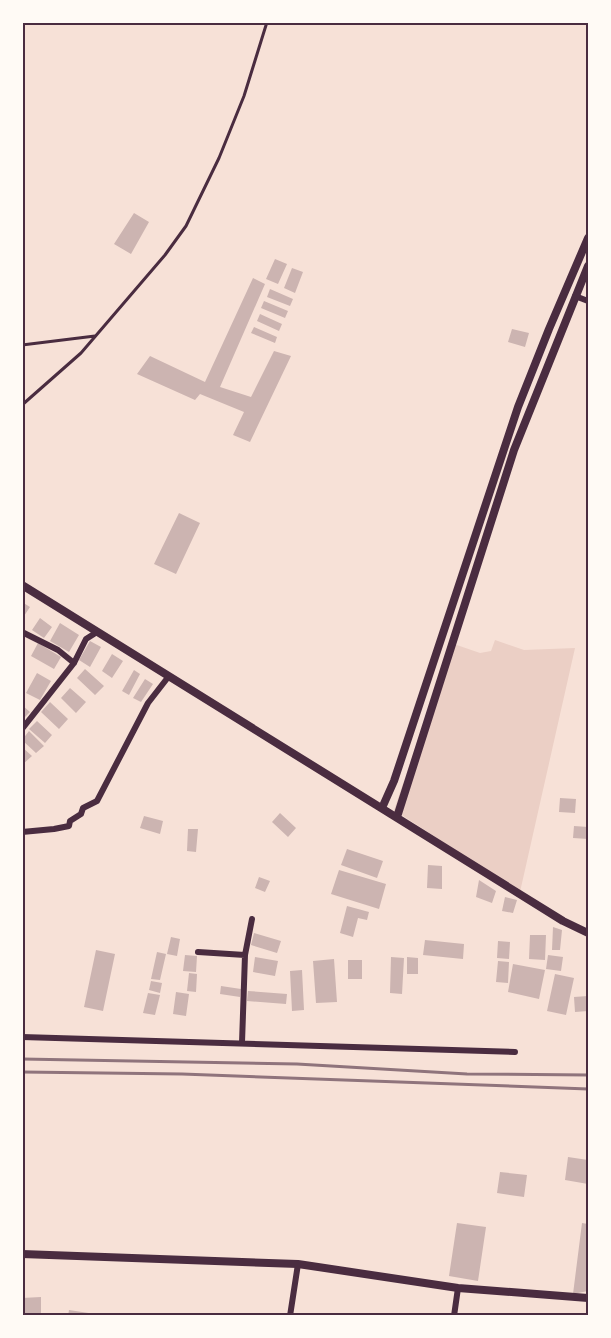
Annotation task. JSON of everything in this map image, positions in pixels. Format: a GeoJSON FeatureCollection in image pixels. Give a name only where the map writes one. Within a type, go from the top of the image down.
{"type":"FeatureCollection","features":[{"type":"Feature","properties":{"kind":"street"},"geometry":{"type":"LineString","coordinates":[[382,808],[394,781],[518,407],[588,238]]}},
{"type":"Feature","properties":{"kind":"street"},"geometry":{"type":"LineString","coordinates":[[397,817],[514,450],[588,266]]}},
{"type":"Feature","properties":{"kind":"street"},"geometry":{"type":"LineString","coordinates":[[575,296],[588,301]]}},
{"type":"Feature","properties":{"kind":"street"},"geometry":{"type":"LineString","coordinates":[[22,585],[563,921],[588,933]]}},
{"type":"Feature","properties":{"kind":"street"},"geometry":{"type":"LineString","coordinates":[[22,632],[58,650],[74,663]]}},
{"type":"Feature","properties":{"kind":"street"},"geometry":{"type":"LineString","coordinates":[[22,729],[74,663],[86,639],[97,632]]}},
{"type":"Feature","properties":{"kind":"street"},"geometry":{"type":"LineString","coordinates":[[22,832],[54,830],[69,826],[70,821],[81,814],[83,808],[98,801],[148,703],[169,676]]}},
{"type":"Feature","properties":{"kind":"street"},"geometry":{"type":"LineString","coordinates":[[242,1043],[245,955],[252,919]]}},
{"type":"Feature","properties":{"kind":"street"},"geometry":{"type":"LineString","coordinates":[[198,952],[245,955]]}},
{"type":"Feature","properties":{"kind":"street"},"geometry":{"type":"LineString","coordinates":[[22,1037],[515,1052]]}},
{"type":"Feature","properties":{"kind":"street"},"geometry":{"type":"LineString","coordinates":[[22,1254],[298,1264],[458,1288],[588,1298]]}},
{"type":"Feature","properties":{"kind":"street"},"geometry":{"type":"LineString","coordinates":[[290,1316],[298,1264]]}},
{"type":"Feature","properties":{"kind":"street"},"geometry":{"type":"LineString","coordinates":[[454,1316],[458,1288]]}},
{"type":"Feature","properties":{"kind":"lane"},"geometry":{"type":"LineString","coordinates":[[22,405],[81,352],[165,255],[186,226],[219,158],[244,96],[267,22]]}},
{"type":"Feature","properties":{"kind":"lane"},"geometry":{"type":"LineString","coordinates":[[22,345],[95,336]]}},
{"type":"Feature","properties":{"kind":"shaded area"},"geometry":{"type":"Polygon","coordinates":[[[495,640],[524,650],[575,648],[520,892],[394,810],[451,643],[480,653],[491,651],[495,640]]]}},
{"type":"Feature","properties":{"kind":"building"},"geometry":{"type":"Polygon","coordinates":[[[134,213],[149,222],[131,254],[114,244],[134,213]]]}},
{"type":"Feature","properties":{"kind":"building"},"geometry":{"type":"Polygon","coordinates":[[[275,259],[287,264],[278,284],[266,279],[275,259]]]}},
{"type":"Feature","properties":{"kind":"building"},"geometry":{"type":"Polygon","coordinates":[[[292,268],[303,272],[295,293],[284,288],[292,268]]]}},
{"type":"Feature","properties":{"kind":"building"},"geometry":{"type":"Polygon","coordinates":[[[253,278],[265,284],[220,387],[251,397],[274,351],[291,356],[250,442],[233,435],[244,412],[200,394],[195,400],[137,374],[150,356],[205,382],[253,278]]]}},
{"type":"Feature","properties":{"kind":"building"},"geometry":{"type":"Polygon","coordinates":[[[270,289],[293,299],[290,306],[267,297],[270,289]]]}},
{"type":"Feature","properties":{"kind":"building"},"geometry":{"type":"Polygon","coordinates":[[[264,301],[288,311],[285,318],[261,308],[264,301]]]}},
{"type":"Feature","properties":{"kind":"building"},"geometry":{"type":"Polygon","coordinates":[[[260,314],[282,324],[279,331],[257,321],[260,314]]]}},
{"type":"Feature","properties":{"kind":"building"},"geometry":{"type":"Polygon","coordinates":[[[254,327],[277,337],[275,343],[251,333],[254,327]]]}},
{"type":"Feature","properties":{"kind":"building"},"geometry":{"type":"Polygon","coordinates":[[[512,329],[529,333],[525,347],[508,342],[512,329]]]}},
{"type":"Feature","properties":{"kind":"building"},"geometry":{"type":"Polygon","coordinates":[[[179,513],[200,523],[176,574],[154,564],[179,513]]]}},
{"type":"Feature","properties":{"kind":"building"},"geometry":{"type":"Polygon","coordinates":[[[22,602],[30,607],[22,619],[22,602]]]}},
{"type":"Feature","properties":{"kind":"building"},"geometry":{"type":"Polygon","coordinates":[[[40,618],[52,627],[44,638],[32,630],[40,618]]]}},
{"type":"Feature","properties":{"kind":"building"},"geometry":{"type":"Polygon","coordinates":[[[60,623],[79,635],[69,652],[50,641],[60,623]]]}},
{"type":"Feature","properties":{"kind":"building"},"geometry":{"type":"Polygon","coordinates":[[[90,641],[101,647],[90,667],[79,660],[90,641]]]}},
{"type":"Feature","properties":{"kind":"building"},"geometry":{"type":"Polygon","coordinates":[[[38,643],[61,657],[54,669],[31,656],[38,643]]]}},
{"type":"Feature","properties":{"kind":"building"},"geometry":{"type":"Polygon","coordinates":[[[112,654],[123,661],[112,678],[102,671],[112,654]]]}},
{"type":"Feature","properties":{"kind":"building"},"geometry":{"type":"Polygon","coordinates":[[[85,669],[104,686],[95,695],[77,678],[85,669]]]}},
{"type":"Feature","properties":{"kind":"building"},"geometry":{"type":"Polygon","coordinates":[[[134,670],[140,674],[129,695],[122,691],[134,670]]]}},
{"type":"Feature","properties":{"kind":"building"},"geometry":{"type":"Polygon","coordinates":[[[37,673],[51,681],[40,700],[26,693],[37,673]]]}},
{"type":"Feature","properties":{"kind":"building"},"geometry":{"type":"Polygon","coordinates":[[[145,679],[153,684],[141,702],[133,698],[145,679]]]}},
{"type":"Feature","properties":{"kind":"building"},"geometry":{"type":"Polygon","coordinates":[[[70,688],[86,702],[76,713],[61,698],[70,688]]]}},
{"type":"Feature","properties":{"kind":"building"},"geometry":{"type":"Polygon","coordinates":[[[50,702],[68,719],[59,729],[41,712],[50,702]]]}},
{"type":"Feature","properties":{"kind":"building"},"geometry":{"type":"Polygon","coordinates":[[[22,705],[30,712],[22,720],[22,705]]]}},
{"type":"Feature","properties":{"kind":"building"},"geometry":{"type":"Polygon","coordinates":[[[37,721],[52,735],[45,743],[29,729],[37,721]]]}},
{"type":"Feature","properties":{"kind":"building"},"geometry":{"type":"Polygon","coordinates":[[[29,731],[44,746],[36,753],[22,740],[29,731]]]}},
{"type":"Feature","properties":{"kind":"building"},"geometry":{"type":"Polygon","coordinates":[[[22,747],[32,756],[22,765],[22,747]]]}},
{"type":"Feature","properties":{"kind":"building"},"geometry":{"type":"Polygon","coordinates":[[[560,798],[576,799],[575,813],[559,812],[560,798]]]}},
{"type":"Feature","properties":{"kind":"building"},"geometry":{"type":"Polygon","coordinates":[[[280,813],[296,828],[288,837],[272,822],[280,813]]]}},
{"type":"Feature","properties":{"kind":"building"},"geometry":{"type":"Polygon","coordinates":[[[144,816],[163,821],[160,834],[140,828],[144,816]]]}},
{"type":"Feature","properties":{"kind":"building"},"geometry":{"type":"Polygon","coordinates":[[[574,826],[588,827],[588,839],[573,838],[574,826]]]}},
{"type":"Feature","properties":{"kind":"building"},"geometry":{"type":"Polygon","coordinates":[[[188,829],[198,829],[196,852],[187,851],[188,829]]]}},
{"type":"Feature","properties":{"kind":"building"},"geometry":{"type":"Polygon","coordinates":[[[347,849],[383,861],[377,878],[341,865],[347,849]]]}},
{"type":"Feature","properties":{"kind":"building"},"geometry":{"type":"Polygon","coordinates":[[[428,865],[442,866],[442,889],[427,888],[428,865]]]}},
{"type":"Feature","properties":{"kind":"building"},"geometry":{"type":"Polygon","coordinates":[[[339,870],[386,884],[379,909],[331,894],[339,870]]]}},
{"type":"Feature","properties":{"kind":"building"},"geometry":{"type":"Polygon","coordinates":[[[259,877],[270,881],[265,892],[255,888],[259,877]]]}},
{"type":"Feature","properties":{"kind":"building"},"geometry":{"type":"Polygon","coordinates":[[[479,880],[496,891],[492,903],[476,897],[479,880]]]}},
{"type":"Feature","properties":{"kind":"building"},"geometry":{"type":"Polygon","coordinates":[[[505,897],[517,900],[513,913],[502,911],[505,897]]]}},
{"type":"Feature","properties":{"kind":"building"},"geometry":{"type":"Polygon","coordinates":[[[347,906],[369,912],[367,920],[358,918],[353,937],[340,933],[347,906]]]}},
{"type":"Feature","properties":{"kind":"building"},"geometry":{"type":"Polygon","coordinates":[[[553,927],[562,930],[560,950],[552,950],[553,927]]]}},
{"type":"Feature","properties":{"kind":"building"},"geometry":{"type":"Polygon","coordinates":[[[254,933],[281,941],[277,953],[251,945],[254,933]]]}},
{"type":"Feature","properties":{"kind":"building"},"geometry":{"type":"Polygon","coordinates":[[[530,935],[546,935],[545,960],[529,959],[530,935]]]}},
{"type":"Feature","properties":{"kind":"building"},"geometry":{"type":"Polygon","coordinates":[[[171,937],[180,939],[177,956],[167,954],[171,937]]]}},
{"type":"Feature","properties":{"kind":"building"},"geometry":{"type":"Polygon","coordinates":[[[425,940],[464,944],[463,959],[423,955],[425,940]]]}},
{"type":"Feature","properties":{"kind":"building"},"geometry":{"type":"Polygon","coordinates":[[[498,941],[510,942],[509,959],[497,958],[498,941]]]}},
{"type":"Feature","properties":{"kind":"building"},"geometry":{"type":"Polygon","coordinates":[[[96,950],[115,954],[103,1011],[84,1007],[96,950]]]}},
{"type":"Feature","properties":{"kind":"building"},"geometry":{"type":"Polygon","coordinates":[[[157,952],[166,954],[160,980],[151,979],[157,952]]]}},
{"type":"Feature","properties":{"kind":"building"},"geometry":{"type":"Polygon","coordinates":[[[185,955],[197,956],[196,972],[183,971],[185,955]]]}},
{"type":"Feature","properties":{"kind":"building"},"geometry":{"type":"Polygon","coordinates":[[[548,955],[563,957],[561,971],[546,969],[548,955]]]}},
{"type":"Feature","properties":{"kind":"building"},"geometry":{"type":"Polygon","coordinates":[[[255,957],[278,961],[275,976],[253,972],[255,957]]]}},
{"type":"Feature","properties":{"kind":"building"},"geometry":{"type":"Polygon","coordinates":[[[391,957],[404,958],[402,994],[390,993],[391,957]]]}},
{"type":"Feature","properties":{"kind":"building"},"geometry":{"type":"Polygon","coordinates":[[[407,957],[418,958],[418,974],[407,974],[407,957]]]}},
{"type":"Feature","properties":{"kind":"building"},"geometry":{"type":"Polygon","coordinates":[[[334,959],[337,1002],[316,1003],[313,961],[334,959]]]}},
{"type":"Feature","properties":{"kind":"building"},"geometry":{"type":"Polygon","coordinates":[[[348,960],[362,960],[362,979],[348,979],[348,960]]]}},
{"type":"Feature","properties":{"kind":"building"},"geometry":{"type":"Polygon","coordinates":[[[498,961],[509,962],[508,983],[496,982],[498,961]]]}},
{"type":"Feature","properties":{"kind":"building"},"geometry":{"type":"Polygon","coordinates":[[[513,964],[545,970],[539,999],[508,992],[513,964]]]}},
{"type":"Feature","properties":{"kind":"building"},"geometry":{"type":"Polygon","coordinates":[[[302,970],[304,1010],[292,1011],[290,971],[302,970]]]}},
{"type":"Feature","properties":{"kind":"building"},"geometry":{"type":"Polygon","coordinates":[[[189,973],[197,974],[196,992],[187,991],[189,973]]]}},
{"type":"Feature","properties":{"kind":"building"},"geometry":{"type":"Polygon","coordinates":[[[555,974],[574,978],[566,1015],[547,1011],[555,974]]]}},
{"type":"Feature","properties":{"kind":"building"},"geometry":{"type":"Polygon","coordinates":[[[151,981],[162,983],[160,993],[149,990],[151,981]]]}},
{"type":"Feature","properties":{"kind":"building"},"geometry":{"type":"Polygon","coordinates":[[[221,986],[241,989],[240,997],[220,994],[221,986]]]}},
{"type":"Feature","properties":{"kind":"building"},"geometry":{"type":"Polygon","coordinates":[[[248,991],[287,994],[286,1004],[247,1001],[248,991]]]}},
{"type":"Feature","properties":{"kind":"building"},"geometry":{"type":"Polygon","coordinates":[[[176,992],[189,994],[186,1016],[173,1014],[176,992]]]}},
{"type":"Feature","properties":{"kind":"building"},"geometry":{"type":"Polygon","coordinates":[[[148,993],[160,995],[155,1015],[143,1013],[148,993]]]}},
{"type":"Feature","properties":{"kind":"building"},"geometry":{"type":"Polygon","coordinates":[[[588,996],[588,1011],[575,1012],[574,997],[588,996]]]}},
{"type":"Feature","properties":{"kind":"building"},"geometry":{"type":"Polygon","coordinates":[[[568,1157],[588,1160],[588,1184],[565,1180],[568,1157]]]}},
{"type":"Feature","properties":{"kind":"building"},"geometry":{"type":"Polygon","coordinates":[[[500,1172],[527,1175],[524,1197],[497,1193],[500,1172]]]}},
{"type":"Feature","properties":{"kind":"building"},"geometry":{"type":"Polygon","coordinates":[[[457,1223],[486,1227],[478,1281],[449,1276],[457,1223]]]}},
{"type":"Feature","properties":{"kind":"building"},"geometry":{"type":"Polygon","coordinates":[[[582,1223],[588,1224],[588,1291],[573,1294],[582,1223]]]}},
{"type":"Feature","properties":{"kind":"building"},"geometry":{"type":"Polygon","coordinates":[[[41,1297],[41,1316],[22,1316],[22,1298],[41,1297]]]}},
{"type":"Feature","properties":{"kind":"building"},"geometry":{"type":"Polygon","coordinates":[[[69,1310],[95,1314],[95,1316],[68,1316],[69,1310]]]}},
{"type":"Feature","properties":{"kind":"railway"},"geometry":{"type":"LineString","coordinates":[[22,1059],[297,1064],[467,1074],[588,1075]]}},
{"type":"Feature","properties":{"kind":"railway"},"geometry":{"type":"LineString","coordinates":[[22,1072],[182,1074],[588,1089]]}}]}
